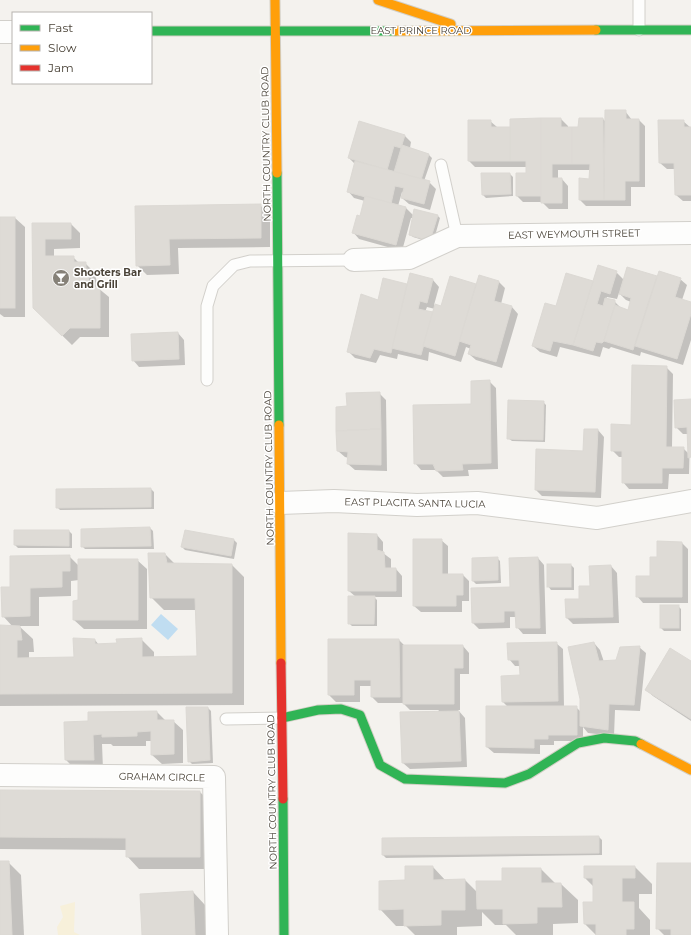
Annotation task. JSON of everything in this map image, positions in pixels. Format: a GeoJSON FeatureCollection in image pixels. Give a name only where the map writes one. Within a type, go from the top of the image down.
{"type":"FeatureCollection","features":[{"type":"Feature","properties":{"kind":"street","name":"NORTH COUNTRY CLUB ROAD"},"geometry":{"type":"LineString","coordinates":[[275,0],[284,935]]}},
{"type":"Feature","properties":{"kind":"street"},"geometry":{"type":"LineString","coordinates":[[378,0],[469,30]]}},
{"type":"Feature","properties":{"kind":"street","name":"EAST PRINCE ROAD"},"geometry":{"type":"LineString","coordinates":[[152,31],[691,30]]}},
{"type":"Feature","properties":{"kind":"street"},"geometry":{"type":"LineString","coordinates":[[0,32],[12,32]]}},
{"type":"Feature","properties":{"kind":"street","name":"EAST WEYMOUTH STREET"},"geometry":{"type":"LineString","coordinates":[[354,260],[409,258],[457,236],[691,233]]}},
{"type":"Feature","properties":{"kind":"street","name":"EAST PLACITA SANTA LUCIA"},"geometry":{"type":"LineString","coordinates":[[280,503],[334,501],[417,505],[477,503],[597,518],[691,501]]}},
{"type":"Feature","properties":{"kind":"street"},"geometry":{"type":"LineString","coordinates":[[282,718],[326,710],[341,709],[360,715],[380,764],[405,779],[505,783],[529,774],[578,743],[604,738],[636,740],[691,770]]}},
{"type":"Feature","properties":{"kind":"street","name":"GRAHAM CIRCLE"},"geometry":{"type":"LineString","coordinates":[[0,775],[214,778],[217,935]]}},
{"type":"Feature","properties":{"kind":"lane"},"geometry":{"type":"LineString","coordinates":[[639,0],[639,30]]}},
{"type":"Feature","properties":{"kind":"lane"},"geometry":{"type":"LineString","coordinates":[[441,166],[457,236]]}},
{"type":"Feature","properties":{"kind":"lane","name":"EAST WEYMOUTH STREET"},"geometry":{"type":"LineString","coordinates":[[207,380],[207,306],[212,286],[234,265],[250,261],[278,262],[354,260]]}},
{"type":"Feature","properties":{"kind":"lane"},"geometry":{"type":"LineString","coordinates":[[226,720],[282,718]]}},
{"type":"Feature","properties":{"kind":"sand"},"geometry":{"type":"Polygon","coordinates":[[[75,902],[74,932],[80,935],[58,935],[57,927],[63,917],[60,906],[75,902]]]}},
{"type":"Feature","properties":{"kind":"water"},"geometry":{"type":"Polygon","coordinates":[[[161,614],[178,629],[168,640],[151,625],[161,614]]]}},
{"type":"Feature","properties":{"kind":"building"},"geometry":{"type":"Polygon","coordinates":[[[605,110],[626,110],[626,119],[639,119],[639,181],[625,181],[625,200],[604,200],[605,110]]]}},
{"type":"Feature","properties":{"kind":"building"},"geometry":{"type":"Polygon","coordinates":[[[541,118],[541,196],[516,196],[516,173],[526,173],[526,161],[510,161],[510,119],[541,118]]]}},
{"type":"Feature","properties":{"kind":"building"},"geometry":{"type":"Polygon","coordinates":[[[541,118],[561,118],[561,127],[572,127],[572,164],[552,164],[552,178],[562,178],[562,203],[541,203],[541,118]]]}},
{"type":"Feature","properties":{"kind":"building"},"geometry":{"type":"Polygon","coordinates":[[[579,118],[603,118],[604,200],[579,200],[579,178],[589,179],[590,164],[572,164],[572,127],[578,127],[579,118]]]}},
{"type":"Feature","properties":{"kind":"building"},"geometry":{"type":"Polygon","coordinates":[[[468,120],[491,120],[491,127],[510,127],[510,161],[468,161],[468,120]]]}},
{"type":"Feature","properties":{"kind":"building"},"geometry":{"type":"Polygon","coordinates":[[[658,120],[684,120],[684,127],[691,127],[691,195],[675,195],[674,163],[659,163],[658,120]]]}},
{"type":"Feature","properties":{"kind":"building"},"geometry":{"type":"Polygon","coordinates":[[[359,121],[405,135],[401,148],[394,146],[387,170],[348,158],[359,121]]]}},
{"type":"Feature","properties":{"kind":"building"},"geometry":{"type":"Polygon","coordinates":[[[402,145],[429,154],[421,180],[394,172],[402,145]]]}},
{"type":"Feature","properties":{"kind":"building"},"geometry":{"type":"Polygon","coordinates":[[[355,161],[430,181],[424,204],[401,198],[404,188],[395,186],[391,204],[347,192],[355,161]]]}},
{"type":"Feature","properties":{"kind":"building"},"geometry":{"type":"Polygon","coordinates":[[[481,173],[510,173],[511,194],[482,195],[481,173]]]}},
{"type":"Feature","properties":{"kind":"building"},"geometry":{"type":"Polygon","coordinates":[[[365,196],[406,207],[396,245],[352,233],[357,215],[360,216],[365,196]]]}},
{"type":"Feature","properties":{"kind":"building"},"geometry":{"type":"Polygon","coordinates":[[[261,204],[261,238],[169,239],[170,265],[136,266],[135,206],[261,204]]]}},
{"type":"Feature","properties":{"kind":"building"},"geometry":{"type":"Polygon","coordinates":[[[414,209],[438,215],[430,241],[409,235],[414,209]]]}},
{"type":"Feature","properties":{"kind":"building"},"geometry":{"type":"Polygon","coordinates":[[[0,217],[15,217],[15,308],[0,308],[0,217]]]}},
{"type":"Feature","properties":{"kind":"building","name":"Shooters Bar and Grill"},"geometry":{"type":"Polygon","coordinates":[[[32,223],[71,223],[71,239],[45,239],[45,256],[74,256],[74,262],[86,262],[89,287],[100,287],[100,328],[70,328],[62,336],[33,308],[32,223]]]}},
{"type":"Feature","properties":{"kind":"building"},"geometry":{"type":"Polygon","coordinates":[[[598,265],[617,271],[610,294],[601,291],[597,304],[603,306],[605,298],[615,300],[615,305],[604,341],[602,343],[596,342],[593,351],[573,345],[598,265]]]}},
{"type":"Feature","properties":{"kind":"building"},"geometry":{"type":"Polygon","coordinates":[[[627,267],[657,276],[633,350],[604,341],[615,305],[628,310],[631,298],[619,294],[627,267]]]}},
{"type":"Feature","properties":{"kind":"building"},"geometry":{"type":"Polygon","coordinates":[[[659,271],[681,278],[675,297],[691,302],[691,314],[677,359],[635,346],[659,271]]]}},
{"type":"Feature","properties":{"kind":"building"},"geometry":{"type":"Polygon","coordinates":[[[410,273],[433,279],[427,303],[420,301],[418,309],[433,312],[421,355],[391,348],[410,273]]]}},
{"type":"Feature","properties":{"kind":"building"},"geometry":{"type":"Polygon","coordinates":[[[566,273],[593,281],[573,345],[553,341],[550,351],[532,346],[545,303],[556,306],[566,273]]]}},
{"type":"Feature","properties":{"kind":"building"},"geometry":{"type":"Polygon","coordinates":[[[479,275],[499,281],[494,301],[512,306],[496,362],[468,354],[471,345],[459,341],[479,275]]]}},
{"type":"Feature","properties":{"kind":"building"},"geometry":{"type":"Polygon","coordinates":[[[450,276],[476,284],[455,356],[423,346],[435,304],[441,306],[450,276]]]}},
{"type":"Feature","properties":{"kind":"building"},"geometry":{"type":"Polygon","coordinates":[[[383,278],[407,284],[391,353],[374,349],[370,358],[347,352],[361,294],[378,300],[383,278]]]}},
{"type":"Feature","properties":{"kind":"building"},"geometry":{"type":"Polygon","coordinates":[[[178,332],[179,359],[132,361],[131,334],[178,332]]]}},
{"type":"Feature","properties":{"kind":"building"},"geometry":{"type":"Polygon","coordinates":[[[632,365],[667,366],[666,447],[684,447],[683,468],[662,468],[662,483],[622,483],[622,451],[611,451],[611,424],[631,425],[632,365]]]}},
{"type":"Feature","properties":{"kind":"building"},"geometry":{"type":"Polygon","coordinates":[[[490,380],[491,463],[462,464],[463,470],[436,471],[433,464],[414,464],[413,405],[471,404],[471,381],[490,380]]]}},
{"type":"Feature","properties":{"kind":"building"},"geometry":{"type":"Polygon","coordinates":[[[380,392],[381,429],[336,431],[336,407],[347,406],[346,393],[380,392]]]}},
{"type":"Feature","properties":{"kind":"building"},"geometry":{"type":"Polygon","coordinates":[[[691,399],[691,457],[688,458],[687,427],[675,428],[674,400],[691,399]]]}},
{"type":"Feature","properties":{"kind":"building"},"geometry":{"type":"Polygon","coordinates":[[[508,400],[544,401],[543,440],[507,439],[508,400]]]}},
{"type":"Feature","properties":{"kind":"building"},"geometry":{"type":"Polygon","coordinates":[[[381,429],[381,465],[347,464],[348,452],[337,451],[336,431],[381,429]]]}},
{"type":"Feature","properties":{"kind":"building"},"geometry":{"type":"Polygon","coordinates":[[[584,429],[598,429],[595,492],[535,490],[536,449],[583,451],[584,429]]]}},
{"type":"Feature","properties":{"kind":"building"},"geometry":{"type":"Polygon","coordinates":[[[151,488],[151,507],[56,508],[56,489],[151,488]]]}},
{"type":"Feature","properties":{"kind":"building"},"geometry":{"type":"Polygon","coordinates":[[[150,527],[151,546],[81,547],[81,529],[150,527]]]}},
{"type":"Feature","properties":{"kind":"building"},"geometry":{"type":"Polygon","coordinates":[[[14,530],[69,530],[69,546],[14,545],[14,530]]]}},
{"type":"Feature","properties":{"kind":"building"},"geometry":{"type":"Polygon","coordinates":[[[185,530],[234,539],[231,556],[181,547],[185,530]]]}},
{"type":"Feature","properties":{"kind":"building"},"geometry":{"type":"Polygon","coordinates":[[[348,533],[377,534],[377,550],[384,552],[385,568],[396,568],[396,591],[348,591],[348,533]]]}},
{"type":"Feature","properties":{"kind":"building"},"geometry":{"type":"Polygon","coordinates":[[[413,539],[442,539],[442,574],[463,574],[463,595],[456,595],[456,606],[413,606],[413,539]]]}},
{"type":"Feature","properties":{"kind":"building"},"geometry":{"type":"Polygon","coordinates":[[[657,541],[682,542],[682,597],[636,597],[636,576],[650,576],[650,557],[657,557],[657,541]]]}},
{"type":"Feature","properties":{"kind":"building"},"geometry":{"type":"Polygon","coordinates":[[[148,553],[165,553],[167,563],[232,564],[232,693],[0,694],[0,625],[20,626],[22,640],[17,640],[17,658],[74,657],[73,638],[95,639],[95,644],[117,643],[116,639],[142,638],[142,657],[197,656],[195,598],[150,598],[148,553]]]}},
{"type":"Feature","properties":{"kind":"building"},"geometry":{"type":"Polygon","coordinates":[[[70,555],[70,571],[62,571],[62,587],[30,588],[30,616],[2,617],[1,587],[10,587],[10,556],[70,555]]]}},
{"type":"Feature","properties":{"kind":"building"},"geometry":{"type":"Polygon","coordinates":[[[498,557],[498,580],[472,581],[472,558],[498,557]]]}},
{"type":"Feature","properties":{"kind":"building"},"geometry":{"type":"Polygon","coordinates":[[[538,557],[540,628],[516,628],[515,611],[504,611],[504,622],[472,623],[471,588],[510,587],[509,558],[538,557]]]}},
{"type":"Feature","properties":{"kind":"building"},"geometry":{"type":"Polygon","coordinates":[[[78,559],[138,559],[138,620],[73,620],[73,601],[78,600],[78,559]]]}},
{"type":"Feature","properties":{"kind":"building"},"geometry":{"type":"Polygon","coordinates":[[[547,564],[571,564],[571,587],[547,587],[547,564]]]}},
{"type":"Feature","properties":{"kind":"building"},"geometry":{"type":"Polygon","coordinates":[[[611,565],[613,617],[566,618],[565,599],[579,599],[579,586],[590,586],[589,566],[611,565]]]}},
{"type":"Feature","properties":{"kind":"building"},"geometry":{"type":"Polygon","coordinates":[[[348,596],[375,596],[374,624],[348,624],[348,596]]]}},
{"type":"Feature","properties":{"kind":"building"},"geometry":{"type":"Polygon","coordinates":[[[660,605],[679,605],[679,628],[660,628],[660,605]]]}},
{"type":"Feature","properties":{"kind":"building"},"geometry":{"type":"Polygon","coordinates":[[[328,639],[399,639],[400,697],[371,697],[371,680],[354,680],[354,695],[328,695],[328,639]]]}},
{"type":"Feature","properties":{"kind":"building"},"geometry":{"type":"Polygon","coordinates":[[[557,642],[558,701],[502,702],[501,676],[520,675],[519,660],[508,660],[507,643],[557,642]]]}},
{"type":"Feature","properties":{"kind":"building"},"geometry":{"type":"Polygon","coordinates":[[[594,642],[599,661],[616,660],[620,647],[640,646],[634,705],[609,704],[608,730],[580,726],[580,699],[568,647],[594,642]]]}},
{"type":"Feature","properties":{"kind":"building"},"geometry":{"type":"Polygon","coordinates":[[[403,645],[463,645],[463,668],[454,668],[454,704],[403,704],[403,645]]]}},
{"type":"Feature","properties":{"kind":"building"},"geometry":{"type":"Polygon","coordinates":[[[670,648],[691,661],[691,719],[645,690],[670,648]]]}},
{"type":"Feature","properties":{"kind":"building"},"geometry":{"type":"Polygon","coordinates":[[[486,706],[577,706],[577,735],[548,735],[548,739],[534,739],[534,748],[486,747],[486,706]]]}},
{"type":"Feature","properties":{"kind":"building"},"geometry":{"type":"Polygon","coordinates":[[[186,707],[208,707],[210,760],[188,762],[186,707]]]}},
{"type":"Feature","properties":{"kind":"building"},"geometry":{"type":"Polygon","coordinates":[[[157,711],[157,720],[174,720],[174,754],[151,755],[151,731],[137,732],[137,736],[102,737],[102,734],[93,735],[94,760],[65,760],[64,722],[88,721],[88,712],[157,711]]]}},
{"type":"Feature","properties":{"kind":"building"},"geometry":{"type":"Polygon","coordinates":[[[459,711],[461,761],[402,763],[400,712],[459,711]]]}},
{"type":"Feature","properties":{"kind":"building"},"geometry":{"type":"Polygon","coordinates":[[[0,790],[200,791],[200,857],[126,857],[126,838],[0,837],[0,790]]]}},
{"type":"Feature","properties":{"kind":"building"},"geometry":{"type":"Polygon","coordinates":[[[599,836],[599,853],[382,855],[382,838],[599,836]]]}},
{"type":"Feature","properties":{"kind":"building"},"geometry":{"type":"Polygon","coordinates":[[[0,861],[9,861],[12,935],[0,935],[0,861]]]}},
{"type":"Feature","properties":{"kind":"building"},"geometry":{"type":"Polygon","coordinates":[[[657,863],[691,863],[691,935],[671,935],[671,929],[656,929],[657,863]]]}},
{"type":"Feature","properties":{"kind":"building"},"geometry":{"type":"Polygon","coordinates":[[[405,866],[433,866],[433,880],[465,879],[465,910],[441,910],[441,925],[404,926],[404,909],[379,910],[379,881],[405,880],[405,866]]]}},
{"type":"Feature","properties":{"kind":"building"},"geometry":{"type":"Polygon","coordinates":[[[584,866],[635,866],[635,878],[622,878],[622,902],[634,902],[634,929],[626,929],[626,935],[596,935],[596,924],[584,924],[583,902],[593,902],[593,878],[584,878],[584,866]]]}},
{"type":"Feature","properties":{"kind":"building"},"geometry":{"type":"Polygon","coordinates":[[[502,868],[541,868],[541,883],[561,883],[562,907],[537,907],[537,923],[503,924],[503,909],[477,909],[476,881],[502,881],[502,868]]]}},
{"type":"Feature","properties":{"kind":"building"},"geometry":{"type":"Polygon","coordinates":[[[193,891],[195,935],[142,935],[140,894],[193,891]]]}},
{"type":"Feature","properties":{"kind":"traffic: fast"},"geometry":{"type":"LineString","coordinates":[[596,30],[691,30]]}},
{"type":"Feature","properties":{"kind":"traffic: fast"},"geometry":{"type":"LineString","coordinates":[[152,31],[395,31]]}},
{"type":"Feature","properties":{"kind":"traffic: fast"},"geometry":{"type":"LineString","coordinates":[[277,173],[279,425]]}},
{"type":"Feature","properties":{"kind":"traffic: fast"},"geometry":{"type":"LineString","coordinates":[[282,718],[318,710],[341,709],[360,715],[380,765],[405,779],[505,783],[529,774],[578,743],[604,738],[635,741],[641,744]]}},
{"type":"Feature","properties":{"kind":"traffic: fast"},"geometry":{"type":"LineString","coordinates":[[283,799],[284,935]]}},
{"type":"Feature","properties":{"kind":"traffic: slow"},"geometry":{"type":"LineString","coordinates":[[275,0],[277,173]]}},
{"type":"Feature","properties":{"kind":"traffic: slow"},"geometry":{"type":"LineString","coordinates":[[378,0],[451,24]]}},
{"type":"Feature","properties":{"kind":"traffic: slow"},"geometry":{"type":"LineString","coordinates":[[395,31],[596,30]]}},
{"type":"Feature","properties":{"kind":"traffic: slow"},"geometry":{"type":"LineString","coordinates":[[279,425],[281,663]]}},
{"type":"Feature","properties":{"kind":"traffic: slow"},"geometry":{"type":"LineString","coordinates":[[641,744],[691,770]]}},
{"type":"Feature","properties":{"kind":"traffic: jam"},"geometry":{"type":"LineString","coordinates":[[281,663],[283,799]]}},
{"type":"Feature","properties":{"kind":"place","name":"Shooters Bar and Grill"},"geometry":{"type":"Point","coordinates":[61,278]}}]}
